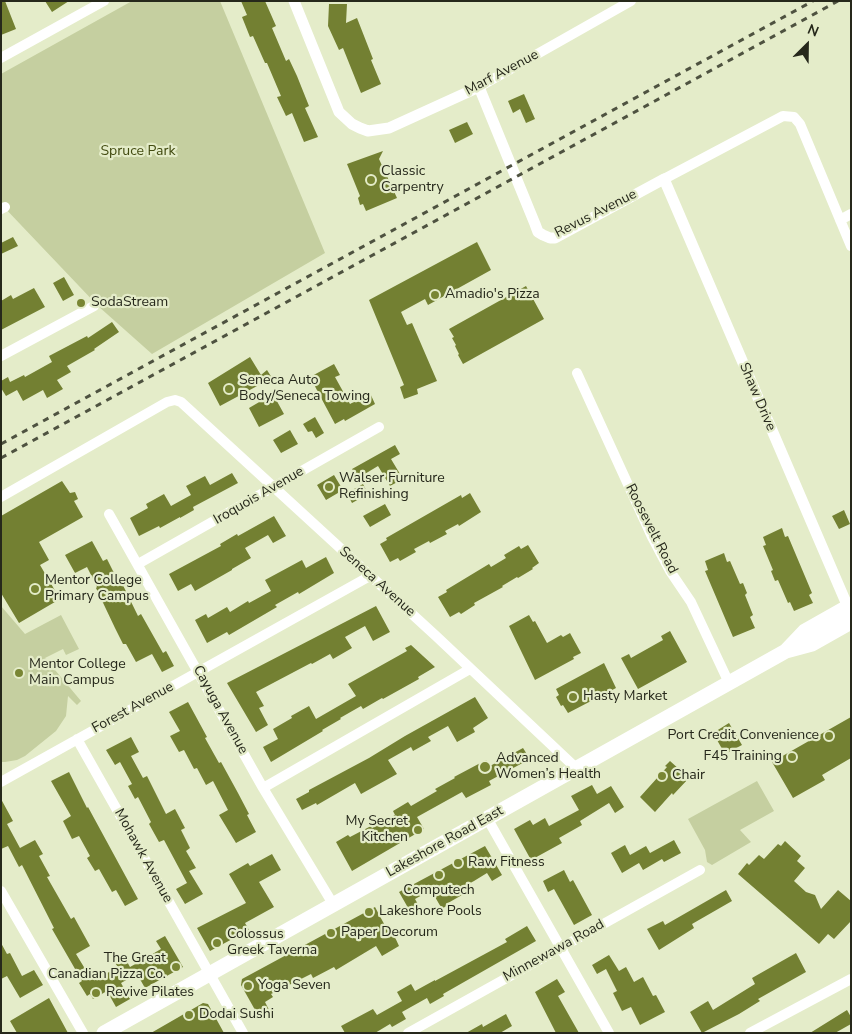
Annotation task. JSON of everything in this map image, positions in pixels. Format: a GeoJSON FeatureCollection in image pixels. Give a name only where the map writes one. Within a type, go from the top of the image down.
{"type":"FeatureCollection","features":[{"type":"Feature","properties":{"kind":"main road","name":"Lakeshore Road East"},"geometry":{"type":"LineString","coordinates":[[104,1033],[786,651],[805,631],[850,612]]}},
{"type":"Feature","properties":{"kind":"street","name":"Marf Avenue"},"geometry":{"type":"LineString","coordinates":[[294,1],[339,112],[352,124],[368,130],[389,128],[479,87],[630,1]]}},
{"type":"Feature","properties":{"kind":"street"},"geometry":{"type":"LineString","coordinates":[[1,58],[100,2]]}},
{"type":"Feature","properties":{"kind":"street","name":"Revus Avenue"},"geometry":{"type":"LineString","coordinates":[[479,87],[538,232],[550,238],[555,238],[783,116],[794,117],[800,124],[840,220]]}},
{"type":"Feature","properties":{"kind":"street","name":"Shaw Drive"},"geometry":{"type":"LineString","coordinates":[[664,179],[850,612]]}},
{"type":"Feature","properties":{"kind":"street"},"geometry":{"type":"LineString","coordinates":[[851,214],[840,220],[851,246]]}},
{"type":"Feature","properties":{"kind":"street"},"geometry":{"type":"LineString","coordinates":[[1,356],[94,306]]}},
{"type":"Feature","properties":{"kind":"street","name":"Roosevelt Road"},"geometry":{"type":"LineString","coordinates":[[577,373],[652,537],[670,570],[692,602],[729,682]]}},
{"type":"Feature","properties":{"kind":"street","name":"Seneca Avenue"},"geometry":{"type":"LineString","coordinates":[[1,497],[167,402],[175,400],[181,402],[470,669],[505,699],[576,768]]}},
{"type":"Feature","properties":{"kind":"street","name":"Iroquois Avenue"},"geometry":{"type":"LineString","coordinates":[[138,564],[275,488],[379,427]]}},
{"type":"Feature","properties":{"kind":"street","name":"Cayuga Avenue"},"geometry":{"type":"LineString","coordinates":[[109,514],[199,671],[263,788],[333,904]]}},
{"type":"Feature","properties":{"kind":"street","name":"Forest Avenue"},"geometry":{"type":"LineString","coordinates":[[1,782],[370,576]]}},
{"type":"Feature","properties":{"kind":"street"},"geometry":{"type":"LineString","coordinates":[[263,788],[470,669]]}},
{"type":"Feature","properties":{"kind":"street","name":"Mohawk Avenue"},"geometry":{"type":"LineString","coordinates":[[77,739],[243,1033]]}},
{"type":"Feature","properties":{"kind":"street"},"geometry":{"type":"LineString","coordinates":[[487,818],[609,1033]]}},
{"type":"Feature","properties":{"kind":"street","name":"Minnewawa Road"},"geometry":{"type":"LineString","coordinates":[[408,1033],[700,870]]}},
{"type":"Feature","properties":{"kind":"street"},"geometry":{"type":"LineString","coordinates":[[1,891],[83,1033]]}},
{"type":"Feature","properties":{"kind":"street"},"geometry":{"type":"LineString","coordinates":[[750,1033],[851,979]]}},
{"type":"Feature","properties":{"kind":"green space","name":"Spruce Park"},"geometry":{"type":"Polygon","coordinates":[[[132,1],[220,1],[325,253],[152,354],[98,306],[1,204],[1,74],[132,1]]]}},
{"type":"Feature","properties":{"kind":"green space","name":"Mentor College Main Campus"},"geometry":{"type":"Polygon","coordinates":[[[1,606],[25,634],[61,615],[79,649],[66,655],[63,649],[45,658],[81,701],[77,705],[68,696],[66,716],[56,731],[25,756],[17,760],[5,762],[1,762],[1,606]]]}},
{"type":"Feature","properties":{"kind":"green space"},"geometry":{"type":"Polygon","coordinates":[[[757,781],[774,811],[740,830],[751,842],[712,865],[707,862],[705,850],[688,819],[757,781]]]}},
{"type":"Feature","properties":{"kind":"building"},"geometry":{"type":"Polygon","coordinates":[[[1,1],[5,1],[16,29],[1,35],[1,1]]]}},
{"type":"Feature","properties":{"kind":"building"},"geometry":{"type":"Polygon","coordinates":[[[45,1],[69,1],[52,12],[45,1]]]}},
{"type":"Feature","properties":{"kind":"building"},"geometry":{"type":"Polygon","coordinates":[[[241,1],[265,1],[276,26],[272,28],[286,61],[289,59],[297,76],[309,106],[305,108],[318,137],[304,142],[292,113],[286,116],[277,97],[281,96],[267,63],[265,63],[253,36],[250,37],[242,17],[247,15],[241,1]]]}},
{"type":"Feature","properties":{"kind":"building"},"geometry":{"type":"Polygon","coordinates":[[[329,4],[347,4],[346,23],[357,18],[381,84],[361,93],[343,48],[339,50],[328,26],[329,4]]]}},
{"type":"Feature","properties":{"kind":"building"},"geometry":{"type":"Polygon","coordinates":[[[524,94],[535,119],[526,123],[520,109],[513,113],[508,101],[524,94]]]}},
{"type":"Feature","properties":{"kind":"building"},"geometry":{"type":"Polygon","coordinates":[[[467,122],[473,134],[455,143],[449,130],[467,122]]]}},
{"type":"Feature","properties":{"kind":"building","name":"Classic Carpentry"},"geometry":{"type":"Polygon","coordinates":[[[383,151],[379,159],[397,198],[366,211],[363,204],[360,205],[358,198],[360,196],[347,164],[383,151]]]}},
{"type":"Feature","properties":{"kind":"building"},"geometry":{"type":"Polygon","coordinates":[[[13,237],[18,246],[1,254],[1,243],[13,237]]]}},
{"type":"Feature","properties":{"kind":"building"},"geometry":{"type":"Polygon","coordinates":[[[477,242],[491,270],[428,305],[425,299],[401,312],[407,325],[412,323],[437,381],[417,389],[418,394],[404,399],[400,387],[404,385],[369,300],[477,242]]]}},
{"type":"Feature","properties":{"kind":"building"},"geometry":{"type":"Polygon","coordinates":[[[64,277],[74,295],[63,301],[53,283],[64,277]]]}},
{"type":"Feature","properties":{"kind":"building"},"geometry":{"type":"Polygon","coordinates":[[[526,286],[544,319],[463,364],[452,338],[454,337],[449,329],[526,286]]]}},
{"type":"Feature","properties":{"kind":"building"},"geometry":{"type":"Polygon","coordinates":[[[34,288],[45,307],[1,330],[1,301],[11,295],[13,299],[34,288]]]}},
{"type":"Feature","properties":{"kind":"building"},"geometry":{"type":"Polygon","coordinates":[[[112,322],[119,332],[95,350],[67,366],[71,372],[57,380],[63,389],[47,398],[43,390],[23,401],[17,390],[6,396],[1,388],[1,381],[8,377],[10,382],[24,375],[25,377],[52,362],[49,356],[87,336],[88,338],[112,322]]]}},
{"type":"Feature","properties":{"kind":"building"},"geometry":{"type":"Polygon","coordinates":[[[250,357],[261,375],[267,370],[272,378],[220,406],[208,383],[250,357]]]}},
{"type":"Feature","properties":{"kind":"building"},"geometry":{"type":"Polygon","coordinates":[[[334,364],[340,375],[335,377],[350,404],[370,393],[375,404],[345,421],[344,419],[335,424],[310,377],[334,364]]]}},
{"type":"Feature","properties":{"kind":"building"},"geometry":{"type":"Polygon","coordinates":[[[273,394],[284,414],[259,427],[249,408],[273,394]]]}},
{"type":"Feature","properties":{"kind":"building"},"geometry":{"type":"Polygon","coordinates":[[[315,417],[324,433],[316,438],[312,431],[308,432],[303,424],[315,417]]]}},
{"type":"Feature","properties":{"kind":"building"},"geometry":{"type":"Polygon","coordinates":[[[290,430],[298,444],[281,453],[273,440],[290,430]]]}},
{"type":"Feature","properties":{"kind":"building"},"geometry":{"type":"Polygon","coordinates":[[[395,445],[400,454],[391,459],[403,479],[390,486],[378,466],[358,478],[352,469],[395,445]]]}},
{"type":"Feature","properties":{"kind":"building"},"geometry":{"type":"Polygon","coordinates":[[[232,473],[238,483],[193,507],[194,510],[180,518],[139,536],[130,518],[148,508],[146,504],[164,494],[171,506],[191,495],[186,486],[205,476],[210,485],[232,473]]]}},
{"type":"Feature","properties":{"kind":"building"},"geometry":{"type":"Polygon","coordinates":[[[334,475],[343,490],[326,500],[317,485],[334,475]]]}},
{"type":"Feature","properties":{"kind":"building"},"geometry":{"type":"Polygon","coordinates":[[[62,481],[70,493],[75,492],[78,499],[74,501],[83,517],[39,542],[49,560],[40,565],[60,599],[19,623],[1,593],[1,516],[62,481]]]}},
{"type":"Feature","properties":{"kind":"building"},"geometry":{"type":"Polygon","coordinates":[[[363,484],[368,494],[352,503],[347,493],[363,484]]]}},
{"type":"Feature","properties":{"kind":"building"},"geometry":{"type":"Polygon","coordinates":[[[470,493],[481,512],[459,526],[458,524],[445,531],[447,534],[414,549],[416,552],[400,561],[398,558],[390,562],[380,544],[387,540],[386,538],[461,495],[462,498],[470,493]]]}},
{"type":"Feature","properties":{"kind":"building"},"geometry":{"type":"Polygon","coordinates":[[[385,504],[391,515],[370,527],[363,516],[385,504]]]}},
{"type":"Feature","properties":{"kind":"building"},"geometry":{"type":"Polygon","coordinates":[[[844,510],[850,524],[839,529],[832,516],[844,510]]]}},
{"type":"Feature","properties":{"kind":"building"},"geometry":{"type":"Polygon","coordinates":[[[274,516],[286,536],[273,543],[268,535],[245,548],[251,558],[232,570],[195,591],[191,584],[178,591],[169,574],[221,546],[220,544],[237,534],[238,536],[274,516]]]}},
{"type":"Feature","properties":{"kind":"building"},"geometry":{"type":"Polygon","coordinates":[[[782,528],[785,537],[788,536],[812,593],[809,595],[813,603],[794,611],[790,602],[788,603],[778,580],[775,581],[771,571],[773,570],[763,546],[766,545],[763,537],[782,528]]]}},
{"type":"Feature","properties":{"kind":"building"},"geometry":{"type":"Polygon","coordinates":[[[92,541],[103,561],[107,559],[116,577],[118,575],[138,616],[141,614],[163,653],[166,651],[174,666],[162,672],[152,654],[136,662],[126,644],[123,644],[87,567],[75,573],[65,555],[92,541]]]}},
{"type":"Feature","properties":{"kind":"building"},"geometry":{"type":"Polygon","coordinates":[[[528,545],[539,563],[533,569],[474,603],[475,605],[461,614],[459,612],[450,617],[438,597],[447,592],[446,590],[489,564],[491,567],[506,558],[504,555],[519,546],[521,549],[528,545]]]}},
{"type":"Feature","properties":{"kind":"building"},"geometry":{"type":"Polygon","coordinates":[[[724,553],[727,562],[730,561],[740,584],[743,583],[747,593],[745,595],[753,615],[750,617],[755,628],[733,637],[705,571],[708,570],[705,561],[724,553]]]}},
{"type":"Feature","properties":{"kind":"building"},"geometry":{"type":"Polygon","coordinates":[[[326,557],[334,573],[299,594],[298,592],[275,605],[277,607],[229,635],[227,632],[207,643],[195,620],[206,614],[208,618],[227,607],[230,612],[248,601],[249,603],[271,591],[265,580],[302,560],[306,568],[326,557]]]}},
{"type":"Feature","properties":{"kind":"building"},"geometry":{"type":"Polygon","coordinates":[[[376,606],[390,632],[373,641],[365,626],[345,637],[352,648],[333,659],[330,654],[256,692],[264,706],[259,708],[268,725],[256,732],[227,683],[376,606]]]}},
{"type":"Feature","properties":{"kind":"building"},"geometry":{"type":"Polygon","coordinates":[[[529,615],[533,622],[535,621],[547,643],[561,635],[563,637],[570,633],[581,653],[573,657],[574,659],[535,680],[509,626],[529,615]]]}},
{"type":"Feature","properties":{"kind":"building"},"geometry":{"type":"Polygon","coordinates":[[[670,631],[687,662],[638,689],[621,658],[629,654],[631,658],[663,640],[661,636],[670,631]]]}},
{"type":"Feature","properties":{"kind":"building"},"geometry":{"type":"Polygon","coordinates":[[[411,645],[435,667],[418,677],[419,679],[383,699],[363,709],[361,706],[340,718],[323,731],[271,762],[263,747],[278,739],[273,729],[309,706],[316,719],[356,696],[348,684],[407,651],[405,648],[411,645]]]}},
{"type":"Feature","properties":{"kind":"building"},"geometry":{"type":"Polygon","coordinates":[[[604,663],[616,688],[568,713],[556,697],[559,695],[556,689],[604,663]]]}},
{"type":"Feature","properties":{"kind":"building"},"geometry":{"type":"Polygon","coordinates":[[[475,697],[488,718],[473,728],[475,732],[457,742],[448,726],[428,737],[431,741],[413,751],[411,747],[388,760],[397,774],[361,794],[355,783],[317,805],[316,803],[302,810],[296,799],[309,792],[309,790],[475,697]]]}},
{"type":"Feature","properties":{"kind":"building"},"geometry":{"type":"Polygon","coordinates":[[[188,702],[207,737],[205,738],[219,763],[221,762],[249,814],[247,815],[256,832],[236,843],[219,815],[228,810],[213,781],[206,785],[197,768],[194,769],[184,750],[179,752],[170,736],[180,731],[169,712],[188,702]]]}},
{"type":"Feature","properties":{"kind":"building"},"geometry":{"type":"Polygon","coordinates":[[[851,717],[851,758],[822,775],[825,780],[793,798],[772,762],[851,717]]]}},
{"type":"Feature","properties":{"kind":"building"},"geometry":{"type":"Polygon","coordinates":[[[729,723],[742,745],[725,754],[713,733],[729,723]]]}},
{"type":"Feature","properties":{"kind":"building"},"geometry":{"type":"Polygon","coordinates":[[[131,737],[139,752],[131,756],[143,778],[147,776],[166,814],[175,809],[185,828],[181,830],[190,848],[186,851],[196,868],[189,871],[203,894],[185,904],[176,889],[187,883],[164,840],[159,842],[138,797],[135,799],[128,786],[132,784],[120,762],[115,765],[106,750],[131,737]]]}},
{"type":"Feature","properties":{"kind":"building"},"geometry":{"type":"Polygon","coordinates":[[[523,748],[530,759],[489,781],[491,785],[466,798],[462,792],[417,817],[424,829],[352,871],[336,842],[371,826],[372,828],[395,815],[393,811],[408,802],[411,806],[437,791],[435,789],[454,777],[486,760],[490,766],[523,748]]]}},
{"type":"Feature","properties":{"kind":"building"},"geometry":{"type":"Polygon","coordinates":[[[670,761],[689,778],[655,812],[640,797],[667,767],[665,766],[670,761]]]}},
{"type":"Feature","properties":{"kind":"building"},"geometry":{"type":"Polygon","coordinates":[[[69,772],[138,899],[125,906],[116,890],[112,892],[99,869],[95,871],[87,858],[90,856],[79,836],[72,839],[63,821],[71,816],[51,781],[69,772]]]}},
{"type":"Feature","properties":{"kind":"building"},"geometry":{"type":"Polygon","coordinates":[[[592,785],[597,794],[611,786],[624,807],[615,813],[609,803],[580,821],[582,825],[559,838],[562,843],[531,860],[514,829],[530,820],[533,825],[545,818],[549,826],[579,810],[571,796],[592,785]]]}},
{"type":"Feature","properties":{"kind":"building"},"geometry":{"type":"Polygon","coordinates":[[[1,799],[13,821],[7,824],[20,848],[35,840],[43,854],[39,856],[50,876],[47,877],[71,919],[74,917],[90,946],[76,954],[90,977],[92,976],[95,980],[118,967],[115,963],[125,958],[130,967],[161,949],[156,941],[165,936],[183,967],[145,988],[137,974],[121,983],[130,999],[116,1007],[107,991],[93,999],[90,994],[87,996],[79,983],[82,981],[52,929],[54,928],[22,865],[19,867],[8,846],[1,849],[1,799]]]}},
{"type":"Feature","properties":{"kind":"building"},"geometry":{"type":"Polygon","coordinates":[[[674,840],[681,853],[664,862],[662,859],[643,870],[639,863],[622,873],[611,853],[625,845],[630,855],[646,846],[650,853],[674,840]]]}},
{"type":"Feature","properties":{"kind":"building"},"geometry":{"type":"Polygon","coordinates":[[[785,841],[801,856],[797,861],[805,868],[794,881],[806,892],[815,895],[821,909],[838,890],[851,901],[851,921],[834,939],[828,934],[819,944],[738,874],[747,863],[749,865],[759,855],[764,859],[778,844],[781,846],[785,841]]]}},
{"type":"Feature","properties":{"kind":"building"},"geometry":{"type":"Polygon","coordinates":[[[485,846],[502,875],[492,881],[487,873],[459,889],[462,895],[442,909],[431,890],[415,899],[420,908],[411,913],[399,892],[485,846]]]}},
{"type":"Feature","properties":{"kind":"building"},"geometry":{"type":"Polygon","coordinates":[[[272,854],[281,870],[259,882],[274,907],[245,923],[249,930],[210,951],[197,928],[246,903],[229,874],[248,863],[250,866],[272,854]]]}},
{"type":"Feature","properties":{"kind":"building"},"geometry":{"type":"Polygon","coordinates":[[[564,870],[570,882],[573,880],[592,915],[574,925],[554,889],[548,892],[543,881],[564,870]]]}},
{"type":"Feature","properties":{"kind":"building"},"geometry":{"type":"Polygon","coordinates":[[[726,890],[732,901],[692,924],[694,928],[659,950],[647,929],[663,921],[665,925],[726,890]]]}},
{"type":"Feature","properties":{"kind":"building"},"geometry":{"type":"Polygon","coordinates":[[[375,907],[390,935],[393,933],[399,946],[382,956],[376,946],[336,970],[334,967],[313,978],[311,974],[271,994],[273,997],[265,1002],[269,1010],[259,1017],[241,985],[242,979],[375,907]]]}},
{"type":"Feature","properties":{"kind":"building"},"geometry":{"type":"Polygon","coordinates":[[[527,926],[536,941],[443,994],[444,996],[430,1004],[427,998],[402,1012],[406,1019],[392,1027],[390,1024],[375,1033],[345,1033],[341,1026],[373,1009],[377,1015],[402,1001],[397,992],[411,984],[415,991],[435,981],[507,942],[505,939],[527,926]]]}},
{"type":"Feature","properties":{"kind":"building"},"geometry":{"type":"Polygon","coordinates":[[[1,943],[7,954],[10,953],[22,976],[34,970],[43,985],[20,998],[7,976],[1,979],[1,943]]]}},
{"type":"Feature","properties":{"kind":"building"},"geometry":{"type":"Polygon","coordinates":[[[796,953],[806,972],[758,999],[760,1001],[739,1014],[702,1033],[690,1012],[708,1001],[713,1010],[755,984],[752,978],[796,953]]]}},
{"type":"Feature","properties":{"kind":"building"},"geometry":{"type":"Polygon","coordinates":[[[609,955],[619,971],[626,967],[634,982],[643,977],[653,996],[656,995],[665,1012],[640,1025],[631,1007],[622,1011],[613,993],[617,991],[606,969],[597,974],[592,965],[609,955]]]}},
{"type":"Feature","properties":{"kind":"building"},"geometry":{"type":"Polygon","coordinates":[[[557,979],[565,992],[558,996],[579,1033],[556,1033],[535,992],[557,979]]]}},
{"type":"Feature","properties":{"kind":"building"},"geometry":{"type":"Polygon","coordinates":[[[49,998],[68,1033],[17,1033],[10,1021],[49,998]]]}},
{"type":"Feature","properties":{"kind":"building"},"geometry":{"type":"Polygon","coordinates":[[[203,1003],[208,1004],[224,1033],[151,1033],[203,1003]]]}},
{"type":"Feature","properties":{"kind":"building"},"geometry":{"type":"Polygon","coordinates":[[[847,1010],[851,1017],[851,1024],[835,1033],[810,1033],[847,1010]]]}},
{"type":"Feature","properties":{"kind":"building"},"geometry":{"type":"Polygon","coordinates":[[[506,1014],[512,1026],[500,1033],[466,1033],[482,1024],[483,1027],[506,1014]]]}},
{"type":"Feature","properties":{"kind":"railway"},"geometry":{"type":"LineString","coordinates":[[1,444],[813,1]]}},
{"type":"Feature","properties":{"kind":"railway"},"geometry":{"type":"LineString","coordinates":[[1,458],[838,1]]}},
{"type":"Feature","properties":{"kind":"place","name":"Classic Carpentry"},"geometry":{"type":"Point","coordinates":[371,180]}},
{"type":"Feature","properties":{"kind":"place","name":"Amadio's Pizza"},"geometry":{"type":"Point","coordinates":[435,295]}},
{"type":"Feature","properties":{"kind":"place","name":"SodaStream"},"geometry":{"type":"Point","coordinates":[81,303]}},
{"type":"Feature","properties":{"kind":"place","name":"Seneca Auto Body/Seneca Towing"},"geometry":{"type":"Point","coordinates":[229,389]}},
{"type":"Feature","properties":{"kind":"place","name":"Walser Furniture Refinishing"},"geometry":{"type":"Point","coordinates":[329,487]}},
{"type":"Feature","properties":{"kind":"place","name":"Mentor College Primary Campus"},"geometry":{"type":"Point","coordinates":[35,589]}},
{"type":"Feature","properties":{"kind":"place","name":"Mentor College Main Campus"},"geometry":{"type":"Point","coordinates":[19,673]}},
{"type":"Feature","properties":{"kind":"place","name":"Hasty Market"},"geometry":{"type":"Point","coordinates":[573,697]}},
{"type":"Feature","properties":{"kind":"place","name":"Port Credit Convenience"},"geometry":{"type":"Point","coordinates":[829,736]}},
{"type":"Feature","properties":{"kind":"place","name":"F45 Training"},"geometry":{"type":"Point","coordinates":[792,757]}},
{"type":"Feature","properties":{"kind":"place","name":"Advanced Women’s Health"},"geometry":{"type":"Point","coordinates":[485,767]}},
{"type":"Feature","properties":{"kind":"place","name":"Chair"},"geometry":{"type":"Point","coordinates":[662,776]}},
{"type":"Feature","properties":{"kind":"place","name":"My Secret Kitchen"},"geometry":{"type":"Point","coordinates":[418,830]}},
{"type":"Feature","properties":{"kind":"place","name":"Raw Fitness"},"geometry":{"type":"Point","coordinates":[458,863]}},
{"type":"Feature","properties":{"kind":"place","name":"Computech"},"geometry":{"type":"Point","coordinates":[439,875]}},
{"type":"Feature","properties":{"kind":"place","name":"Lakeshore Pools"},"geometry":{"type":"Point","coordinates":[369,912]}},
{"type":"Feature","properties":{"kind":"place","name":"Paper Decorum"},"geometry":{"type":"Point","coordinates":[331,933]}},
{"type":"Feature","properties":{"kind":"place","name":"Colossus Greek Taverna"},"geometry":{"type":"Point","coordinates":[217,943]}},
{"type":"Feature","properties":{"kind":"place","name":"The Great Canadian Pizza Co."},"geometry":{"type":"Point","coordinates":[176,967]}},
{"type":"Feature","properties":{"kind":"place","name":"Yoga Seven"},"geometry":{"type":"Point","coordinates":[248,986]}},
{"type":"Feature","properties":{"kind":"place","name":"Revive Pilates"},"geometry":{"type":"Point","coordinates":[96,993]}},
{"type":"Feature","properties":{"kind":"place","name":"Dodai Sushi"},"geometry":{"type":"Point","coordinates":[189,1015]}}]}
